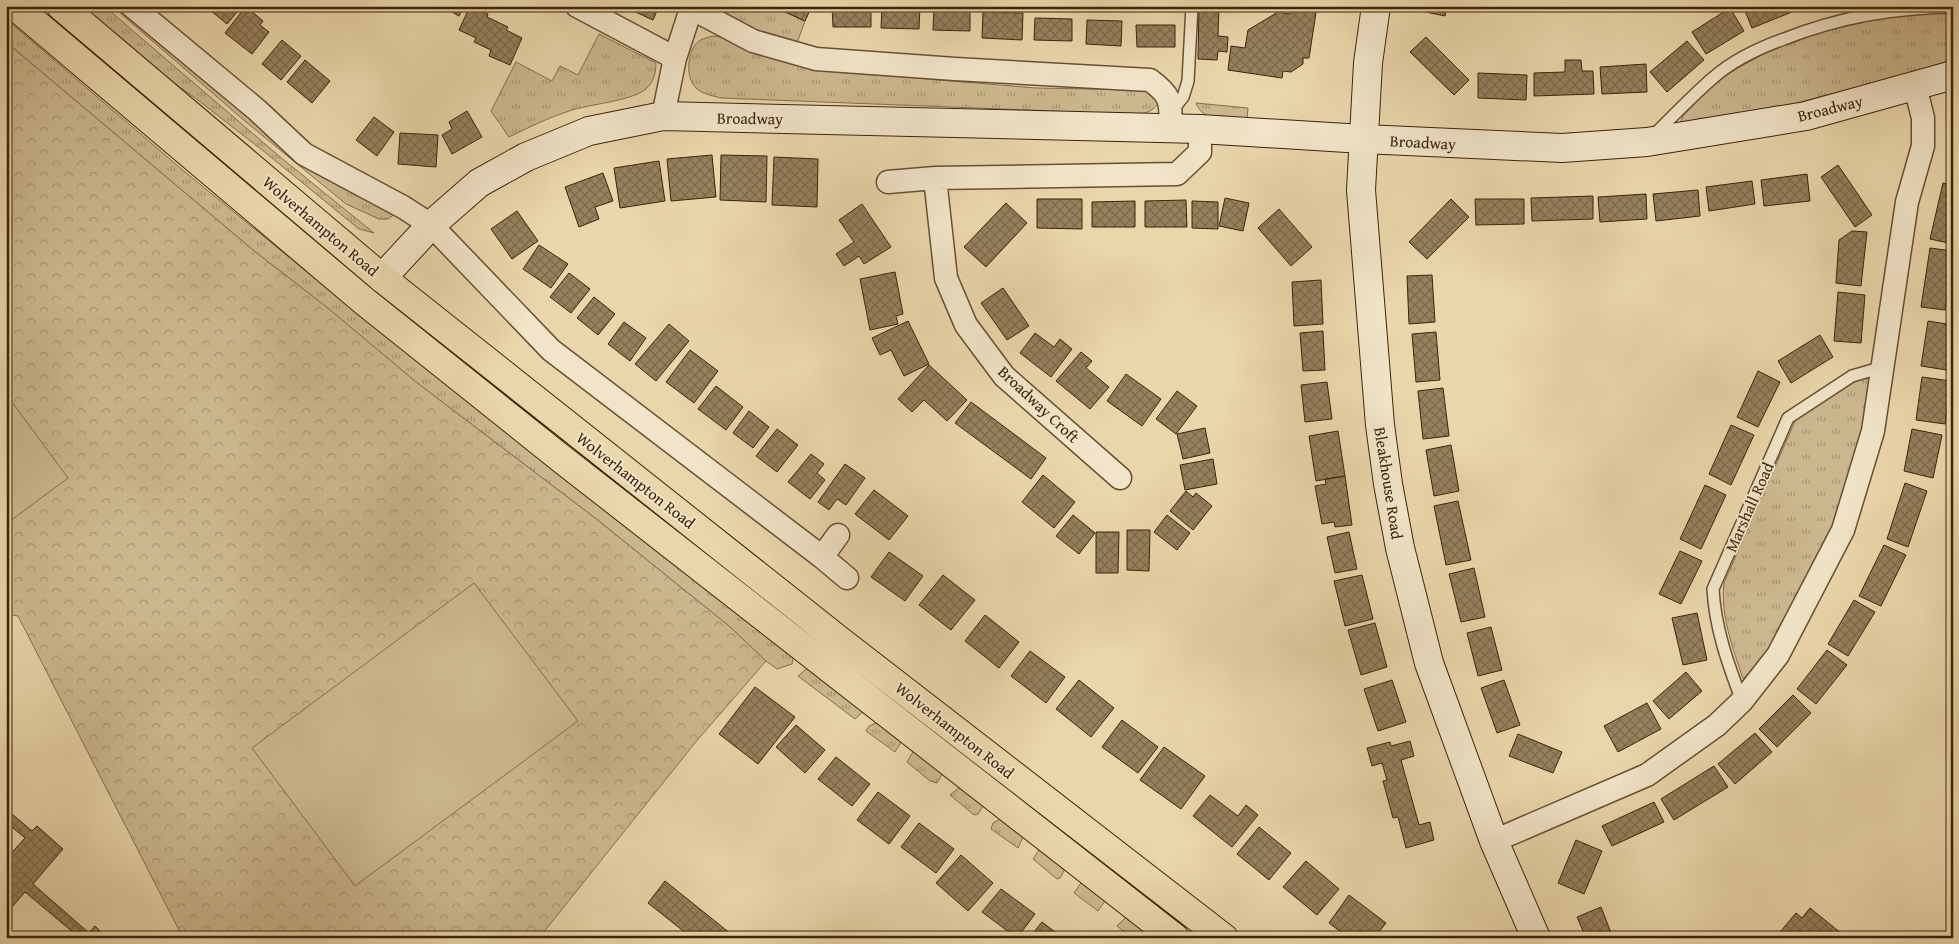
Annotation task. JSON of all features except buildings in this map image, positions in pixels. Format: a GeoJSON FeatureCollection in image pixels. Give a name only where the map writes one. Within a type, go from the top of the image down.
{"type":"FeatureCollection","features":[{"type":"Feature","properties":{"kind":"highway","name":"Wolverhampton Road"},"geometry":{"type":"LineString","coordinates":[[15,6],[364,301],[563,460],[1175,938]]}},
{"type":"Feature","properties":{"kind":"highway","name":"Wolverhampton Road"},"geometry":{"type":"LineString","coordinates":[[62,6],[382,278],[832,635],[1224,938]]}},
{"type":"Feature","properties":{"kind":"highway"},"geometry":{"type":"LineString","coordinates":[[364,301],[382,278]]}},
{"type":"Feature","properties":{"kind":"street"},"geometry":{"type":"LineString","coordinates":[[132,6],[257,110],[304,154],[403,207],[431,225],[551,350],[847,578]]}},
{"type":"Feature","properties":{"kind":"street"},"geometry":{"type":"LineString","coordinates":[[577,6],[675,58]]}},
{"type":"Feature","properties":{"kind":"street","name":"Bleakhouse Road"},"geometry":{"type":"LineString","coordinates":[[1376,6],[1368,63],[1361,190],[1380,425],[1388,484],[1400,548],[1429,663],[1494,841],[1536,938]]}},
{"type":"Feature","properties":{"kind":"street"},"geometry":{"type":"LineString","coordinates":[[663,116],[675,58],[692,7],[753,41],[816,59],[1150,80],[1165,91],[1169,99],[1171,121]]}},
{"type":"Feature","properties":{"kind":"street","name":"Broadway"},"geometry":{"type":"LineString","coordinates":[[382,278],[431,225],[479,183],[526,157],[589,131],[663,116],[1171,121],[1200,129],[1562,148],[1647,142],[1806,116],[1953,75]]}},
{"type":"Feature","properties":{"kind":"street"},"geometry":{"type":"LineString","coordinates":[[1494,841],[1646,774],[1717,725],[1742,701],[1778,655],[1843,530],[1873,431],[1907,202],[1922,146],[1923,118],[1915,86]]}},
{"type":"Feature","properties":{"kind":"street"},"geometry":{"type":"LineString","coordinates":[[888,182],[935,178],[1176,174],[1200,152],[1200,129]]}},
{"type":"Feature","properties":{"kind":"street","name":"Broadway Croft"},"geometry":{"type":"LineString","coordinates":[[935,178],[946,278],[966,325],[1004,376],[1120,478]]}},
{"type":"Feature","properties":{"kind":"street"},"geometry":{"type":"LineString","coordinates":[[822,557],[838,535]]}},
{"type":"Feature","properties":{"kind":"lane"},"geometry":{"type":"LineString","coordinates":[[1171,121],[1183,97],[1188,81],[1192,6]]}},
{"type":"Feature","properties":{"kind":"lane"},"geometry":{"type":"LineString","coordinates":[[1647,142],[1714,76],[1752,51],[1817,26],[1859,15],[1922,8],[1953,7]]}},
{"type":"Feature","properties":{"kind":"lane","name":"Marshall Road"},"geometry":{"type":"LineString","coordinates":[[1742,701],[1726,661],[1714,614],[1713,589],[1788,418],[1852,376],[1883,367]]}},
{"type":"Feature","properties":{"kind":"green space"},"geometry":{"type":"Polygon","coordinates":[[[77,6],[104,6],[279,156],[374,233],[359,229],[194,97],[147,65],[77,6]]]}},
{"type":"Feature","properties":{"kind":"green space"},"geometry":{"type":"Polygon","coordinates":[[[112,6],[123,6],[399,211],[388,219],[379,219],[346,204],[246,122],[112,6]]]}},
{"type":"Feature","properties":{"kind":"green space"},"geometry":{"type":"Polygon","coordinates":[[[718,6],[772,6],[805,21],[797,43],[744,25],[734,20],[718,6]]]}},
{"type":"Feature","properties":{"kind":"green space"},"geometry":{"type":"Polygon","coordinates":[[[1953,10],[1953,59],[1919,71],[1785,106],[1680,123],[1683,116],[1719,78],[1767,52],[1818,31],[1859,20],[1953,10]]]}},
{"type":"Feature","properties":{"kind":"green space"},"geometry":{"type":"Polygon","coordinates":[[[6,19],[185,172],[346,304],[789,650],[793,658],[792,664],[777,669],[766,661],[729,626],[595,518],[416,382],[329,309],[253,250],[6,42],[6,19]]]}},
{"type":"Feature","properties":{"kind":"green space"},"geometry":{"type":"Polygon","coordinates":[[[599,34],[656,63],[654,76],[647,88],[622,99],[569,111],[509,137],[491,111],[516,62],[552,81],[560,66],[578,75],[599,34]]]}},
{"type":"Feature","properties":{"kind":"green space"},"geometry":{"type":"Polygon","coordinates":[[[714,36],[843,72],[1036,88],[1146,90],[1153,92],[1158,104],[1146,113],[1130,114],[721,98],[698,90],[692,83],[689,71],[690,57],[695,45],[702,39],[714,36]]]}},
{"type":"Feature","properties":{"kind":"green space"},"geometry":{"type":"Polygon","coordinates":[[[6,42],[253,250],[329,309],[416,382],[595,518],[729,626],[766,661],[694,744],[539,938],[183,938],[18,616],[6,614],[6,42]]]}},
{"type":"Feature","properties":{"kind":"green space"},"geometry":{"type":"Polygon","coordinates":[[[1196,103],[1248,108],[1247,120],[1210,117],[1199,109],[1196,103]]]}},
{"type":"Feature","properties":{"kind":"green space"},"geometry":{"type":"Polygon","coordinates":[[[1869,376],[1872,381],[1859,454],[1817,566],[1762,659],[1743,679],[1726,619],[1723,595],[1724,583],[1796,419],[1856,379],[1869,376]]]}},
{"type":"Feature","properties":{"kind":"green space"},"geometry":{"type":"Polygon","coordinates":[[[6,394],[68,478],[6,524],[6,394]]]}},
{"type":"Feature","properties":{"kind":"green space"},"geometry":{"type":"Polygon","coordinates":[[[474,583],[578,721],[355,886],[252,748],[474,583]]]}},
{"type":"Feature","properties":{"kind":"green space"},"geometry":{"type":"Polygon","coordinates":[[[810,666],[866,709],[855,719],[798,676],[810,666]]]}},
{"type":"Feature","properties":{"kind":"green space"},"geometry":{"type":"Polygon","coordinates":[[[878,722],[900,738],[900,744],[895,752],[866,731],[869,726],[878,722]]]}},
{"type":"Feature","properties":{"kind":"green space"},"geometry":{"type":"Polygon","coordinates":[[[914,750],[944,771],[937,783],[930,781],[907,762],[914,750]]]}},
{"type":"Feature","properties":{"kind":"green space"},"geometry":{"type":"Polygon","coordinates":[[[961,786],[984,804],[978,814],[974,815],[950,795],[961,786]]]}},
{"type":"Feature","properties":{"kind":"green space"},"geometry":{"type":"Polygon","coordinates":[[[1002,818],[1024,835],[1018,848],[991,829],[993,823],[1002,818]]]}},
{"type":"Feature","properties":{"kind":"green space"},"geometry":{"type":"Polygon","coordinates":[[[1044,848],[1066,867],[1060,878],[1057,879],[1033,859],[1039,850],[1044,848]]]}},
{"type":"Feature","properties":{"kind":"green space"},"geometry":{"type":"Polygon","coordinates":[[[1083,880],[1107,898],[1098,911],[1074,893],[1083,880]]]}},
{"type":"Feature","properties":{"kind":"green space"},"geometry":{"type":"Polygon","coordinates":[[[1128,915],[1149,932],[1147,938],[1132,938],[1117,926],[1128,915]]]}}]}
